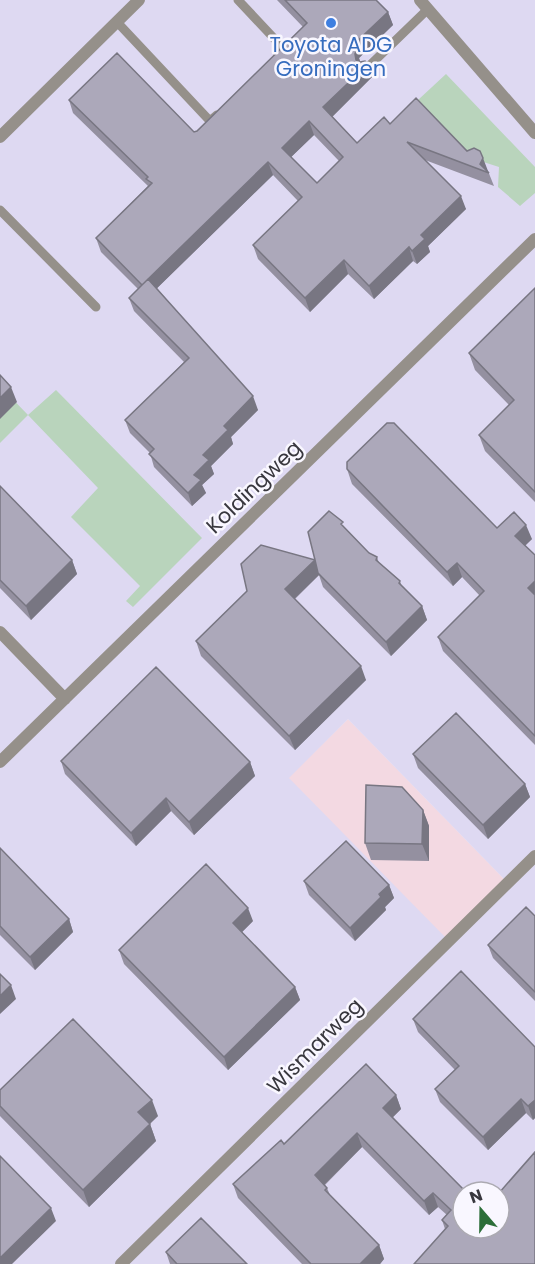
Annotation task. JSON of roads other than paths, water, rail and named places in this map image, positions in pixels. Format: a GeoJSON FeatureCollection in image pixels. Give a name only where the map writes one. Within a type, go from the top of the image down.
{"type":"FeatureCollection","features":[{"type":"Feature","properties":{"kind":"street"},"geometry":{"type":"LineString","coordinates":[[0,137],[139,0]]}},
{"type":"Feature","properties":{"kind":"street"},"geometry":{"type":"LineString","coordinates":[[424,5],[535,133]]}},
{"type":"Feature","properties":{"kind":"street","name":"Koldingweg"},"geometry":{"type":"LineString","coordinates":[[0,762],[535,239]]}},
{"type":"Feature","properties":{"kind":"street"},"geometry":{"type":"LineString","coordinates":[[0,632],[65,699]]}},
{"type":"Feature","properties":{"kind":"street","name":"Wismarweg"},"geometry":{"type":"LineString","coordinates":[[122,1264],[535,856]]}},
{"type":"Feature","properties":{"kind":"lane"},"geometry":{"type":"LineString","coordinates":[[238,0],[284,49],[270,63]]}},
{"type":"Feature","properties":{"kind":"lane"},"geometry":{"type":"LineString","coordinates":[[366,69],[424,5]]}},
{"type":"Feature","properties":{"kind":"lane"},"geometry":{"type":"LineString","coordinates":[[117,22],[210,121],[225,107]]}},
{"type":"Feature","properties":{"kind":"lane"},"geometry":{"type":"LineString","coordinates":[[0,210],[96,307]]}},
{"type":"Feature","properties":{"kind":"place","name":"Toyota ADG Groningen"},"geometry":{"type":"Point","coordinates":[331,23]}}]}
